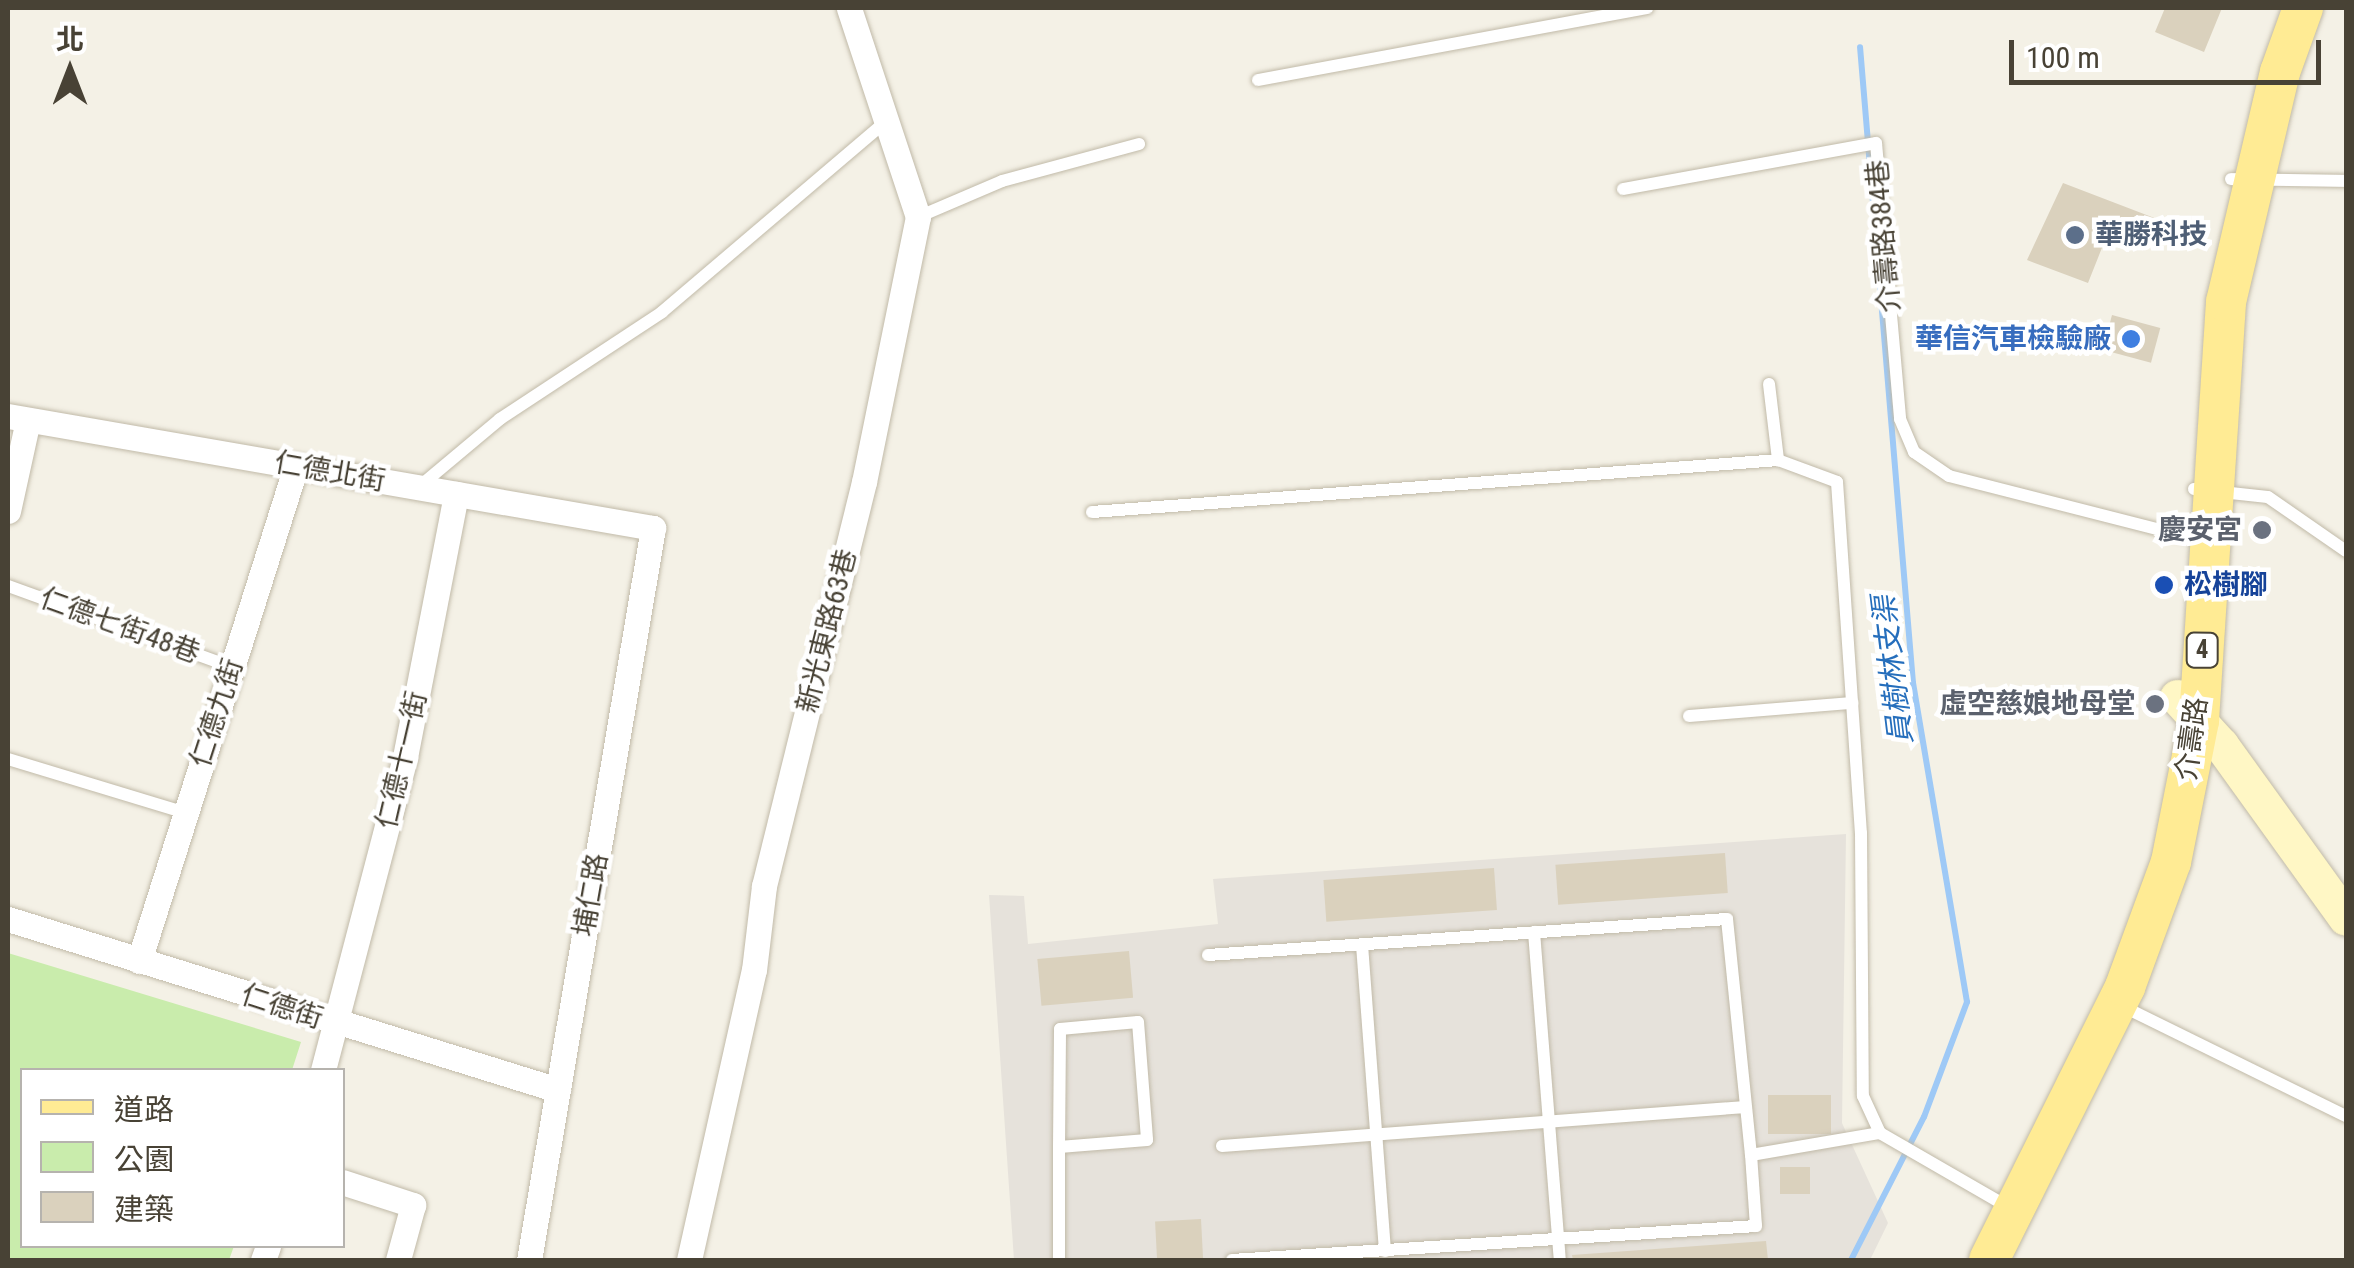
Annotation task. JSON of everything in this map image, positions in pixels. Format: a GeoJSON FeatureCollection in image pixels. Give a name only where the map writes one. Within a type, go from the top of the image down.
{"type":"FeatureCollection","features":[{"type":"Feature","properties":{"kind":"main road","name":"介壽路"},"geometry":{"type":"LineString","coordinates":[[2242,180],[2277,8]]}},
{"type":"Feature","properties":{"kind":"main road","name":"介壽路"},"geometry":{"type":"LineString","coordinates":[[1962,1260],[2004,1205],[2117,1004],[2171,862],[2188,708],[2204,490],[2212,258],[2303,8]]}},
{"type":"Feature","properties":{"kind":"main road","name":"介壽路"},"geometry":{"type":"LineString","coordinates":[[1989,1260],[2004,1205],[2082,1025],[2146,860],[2188,708]]}},
{"type":"Feature","properties":{"kind":"street"},"geometry":{"type":"LineString","coordinates":[[849,8],[918,217]]}},
{"type":"Feature","properties":{"kind":"street","name":"新光東路63巷"},"geometry":{"type":"LineString","coordinates":[[689,1260],[754,970],[764,886],[860,498],[918,217]]}},
{"type":"Feature","properties":{"kind":"street"},"geometry":{"type":"LineString","coordinates":[[8,511],[18,418]]}},
{"type":"Feature","properties":{"kind":"street","name":"仁德北街"},"geometry":{"type":"LineString","coordinates":[[18,418],[652,528]]}},
{"type":"Feature","properties":{"kind":"street","name":"仁德九街"},"geometry":{"type":"LineString","coordinates":[[139,961],[296,466]]}},
{"type":"Feature","properties":{"kind":"street","name":"仁德十一街"},"geometry":{"type":"LineString","coordinates":[[324,1068],[338,1025],[405,756],[456,494]]}},
{"type":"Feature","properties":{"kind":"street","name":"埔仁路"},"geometry":{"type":"LineString","coordinates":[[529,1260],[652,528]]}},
{"type":"Feature","properties":{"kind":"street"},"geometry":{"type":"LineString","coordinates":[[2188,708],[2346,918]]}},
{"type":"Feature","properties":{"kind":"street","name":"仁德街"},"geometry":{"type":"LineString","coordinates":[[8,919],[338,1025],[558,1090]]}},
{"type":"Feature","properties":{"kind":"street"},"geometry":{"type":"LineString","coordinates":[[345,1183],[414,1205],[398,1260]]}},
{"type":"Feature","properties":{"kind":"lane"},"geometry":{"type":"LineString","coordinates":[[1258,80],[1609,11],[1647,8]]}},
{"type":"Feature","properties":{"kind":"lane"},"geometry":{"type":"LineString","coordinates":[[418,488],[500,419],[662,312],[884,123]]}},
{"type":"Feature","properties":{"kind":"lane","name":"介壽路384巷"},"geometry":{"type":"LineString","coordinates":[[1622,189],[1876,142],[1900,418],[1914,452],[1949,476],[2200,541]]}},
{"type":"Feature","properties":{"kind":"lane"},"geometry":{"type":"LineString","coordinates":[[918,217],[1002,181],[1139,144]]}},
{"type":"Feature","properties":{"kind":"lane"},"geometry":{"type":"LineString","coordinates":[[2242,180],[2346,181]]}},
{"type":"Feature","properties":{"kind":"lane"},"geometry":{"type":"LineString","coordinates":[[1769,384],[1778,460]]}},
{"type":"Feature","properties":{"kind":"lane"},"geometry":{"type":"LineString","coordinates":[[1092,512],[1778,460],[1837,482],[1862,832],[1863,1096],[1880,1133],[2004,1205]]}},
{"type":"Feature","properties":{"kind":"lane"},"geometry":{"type":"LineString","coordinates":[[2204,490],[2268,497],[2346,551]]}},
{"type":"Feature","properties":{"kind":"lane","name":"仁德七街48巷"},"geometry":{"type":"LineString","coordinates":[[8,586],[232,668]]}},
{"type":"Feature","properties":{"kind":"lane"},"geometry":{"type":"LineString","coordinates":[[1689,716],[1852,703]]}},
{"type":"Feature","properties":{"kind":"lane"},"geometry":{"type":"LineString","coordinates":[[8,759],[186,813]]}},
{"type":"Feature","properties":{"kind":"lane"},"geometry":{"type":"LineString","coordinates":[[1208,955],[1727,919],[1751,1155],[1756,1226],[1232,1260]]}},
{"type":"Feature","properties":{"kind":"lane"},"geometry":{"type":"LineString","coordinates":[[1534,932],[1560,1260]]}},
{"type":"Feature","properties":{"kind":"lane"},"geometry":{"type":"LineString","coordinates":[[1362,944],[1385,1251]]}},
{"type":"Feature","properties":{"kind":"lane"},"geometry":{"type":"LineString","coordinates":[[2117,1004],[2346,1116]]}},
{"type":"Feature","properties":{"kind":"lane"},"geometry":{"type":"LineString","coordinates":[[1059,1147],[1147,1140],[1138,1022],[1060,1029],[1059,1147],[1059,1260]]}},
{"type":"Feature","properties":{"kind":"lane"},"geometry":{"type":"LineString","coordinates":[[1222,1146],[1746,1107]]}},
{"type":"Feature","properties":{"kind":"lane"},"geometry":{"type":"LineString","coordinates":[[1751,1155],[1880,1133]]}},
{"type":"Feature","properties":{"kind":"shaded area"},"geometry":{"type":"Polygon","coordinates":[[[1846,834],[1842,1123],[1888,1223],[1870,1260],[1014,1260],[989,895],[1024,896],[1028,944],[1218,924],[1213,879],[1846,834]]]}},
{"type":"Feature","properties":{"kind":"green space"},"geometry":{"type":"Polygon","coordinates":[[[8,953],[301,1042],[293,1068],[20,1068],[20,1248],[233,1248],[229,1260],[8,1260],[8,953]]]}},
{"type":"Feature","properties":{"kind":"building"},"geometry":{"type":"Polygon","coordinates":[[[2165,8],[2222,8],[2204,52],[2155,32],[2165,8]]]}},
{"type":"Feature","properties":{"kind":"building","name":"華勝科技"},"geometry":{"type":"Polygon","coordinates":[[[2063,183],[2157,219],[2145,250],[2125,243],[2131,227],[2113,220],[2088,283],[2027,260],[2063,183]]]}},
{"type":"Feature","properties":{"kind":"building","name":"華信汽車檢驗廠"},"geometry":{"type":"Polygon","coordinates":[[[2112,315],[2160,328],[2151,363],[2103,350],[2112,315]]]}},
{"type":"Feature","properties":{"kind":"building"},"geometry":{"type":"Polygon","coordinates":[[[1725,853],[1728,893],[1558,905],[1555,865],[1725,853]]]}},
{"type":"Feature","properties":{"kind":"building"},"geometry":{"type":"Polygon","coordinates":[[[1494,868],[1497,910],[1326,922],[1323,880],[1494,868]]]}},
{"type":"Feature","properties":{"kind":"building"},"geometry":{"type":"Polygon","coordinates":[[[1129,951],[1133,998],[1041,1006],[1037,959],[1129,951]]]}},
{"type":"Feature","properties":{"kind":"building"},"geometry":{"type":"Polygon","coordinates":[[[1768,1095],[1831,1095],[1831,1134],[1768,1134],[1768,1095]]]}},
{"type":"Feature","properties":{"kind":"building"},"geometry":{"type":"Polygon","coordinates":[[[1780,1167],[1810,1167],[1810,1194],[1780,1194],[1780,1167]]]}},
{"type":"Feature","properties":{"kind":"building"},"geometry":{"type":"Polygon","coordinates":[[[1201,1219],[1203,1260],[1157,1260],[1155,1221],[1201,1219]]]}},
{"type":"Feature","properties":{"kind":"building"},"geometry":{"type":"Polygon","coordinates":[[[1766,1241],[1768,1260],[1573,1260],[1572,1255],[1766,1241]]]}},
{"type":"Feature","properties":{"kind":"waterway","name":"員樹林支渠"},"geometry":{"type":"LineString","coordinates":[[1851,1260],[1924,1117],[1967,1002],[1913,683],[1860,47]]}},
{"type":"Feature","properties":{"kind":"place","name":"華勝科技"},"geometry":{"type":"Point","coordinates":[2075,235]}},
{"type":"Feature","properties":{"kind":"place","name":"華信汽車檢驗廠"},"geometry":{"type":"Point","coordinates":[2131,339]}},
{"type":"Feature","properties":{"kind":"place","name":"慶安宮"},"geometry":{"type":"Point","coordinates":[2262,530]}},
{"type":"Feature","properties":{"kind":"place","name":"松樹腳"},"geometry":{"type":"Point","coordinates":[2164,585]}},
{"type":"Feature","properties":{"kind":"place","name":"虛空慈娘地母堂"},"geometry":{"type":"Point","coordinates":[2155,704]}}]}
